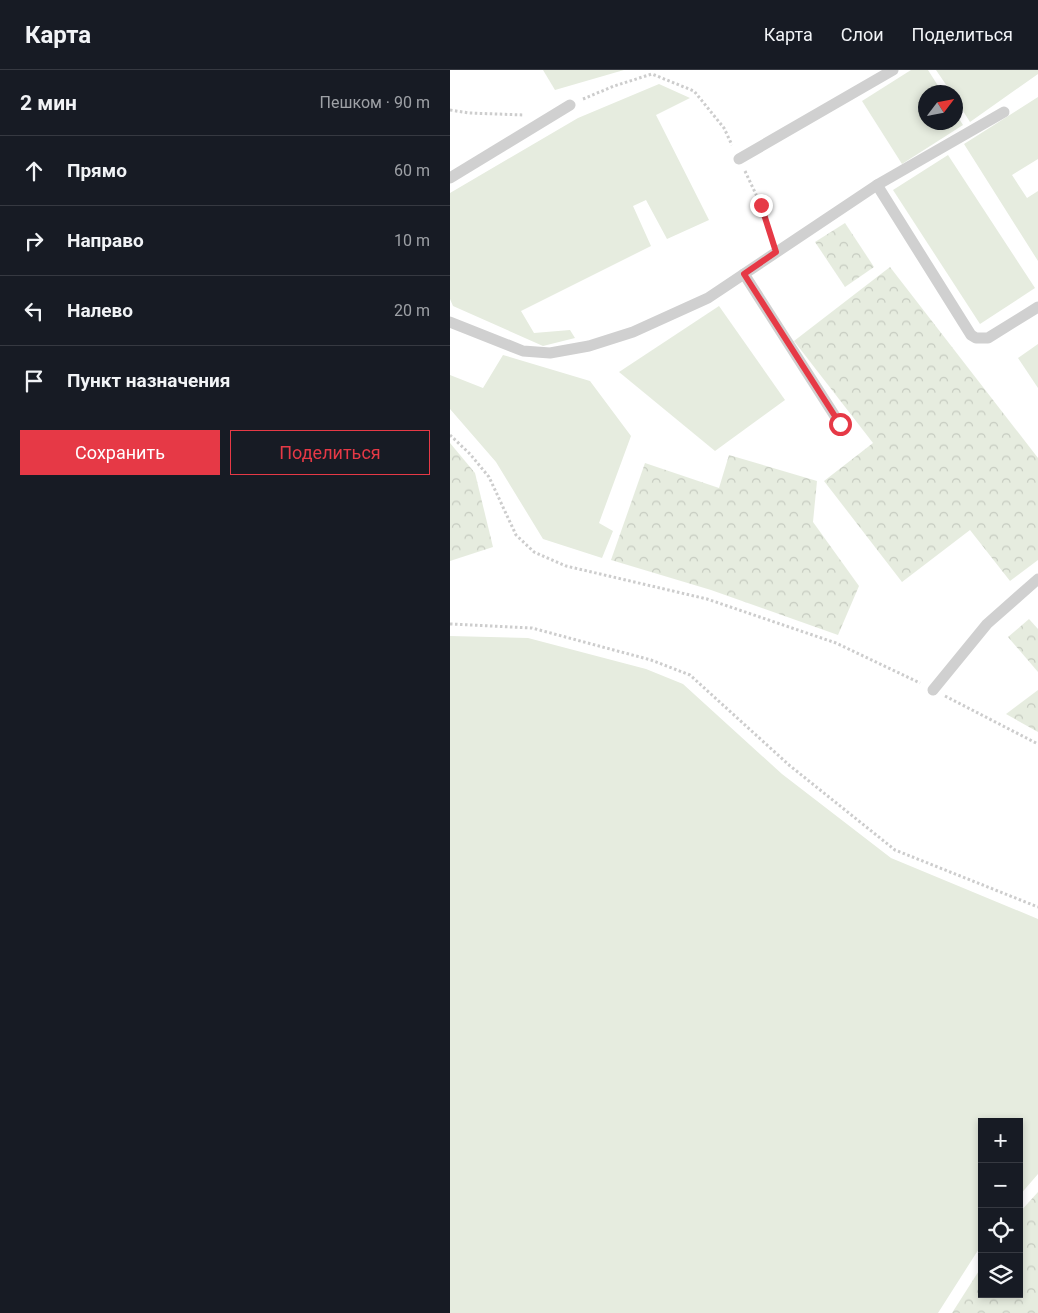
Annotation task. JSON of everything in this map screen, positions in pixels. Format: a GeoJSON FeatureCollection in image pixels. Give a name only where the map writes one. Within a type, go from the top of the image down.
{"type":"FeatureCollection","features":[{"type":"Feature","properties":{"kind":"lane"},"geometry":{"type":"LineString","coordinates":[[739,159],[893,70]]}},
{"type":"Feature","properties":{"kind":"lane"},"geometry":{"type":"LineString","coordinates":[[450,178],[570,105]]}},
{"type":"Feature","properties":{"kind":"lane"},"geometry":{"type":"LineString","coordinates":[[450,322],[522,351],[550,353],[589,346],[634,332],[708,298],[877,185],[1004,112]]}},
{"type":"Feature","properties":{"kind":"lane"},"geometry":{"type":"LineString","coordinates":[[877,185],[971,335],[976,338],[988,338],[1038,307]]}},
{"type":"Feature","properties":{"kind":"lane"},"geometry":{"type":"LineString","coordinates":[[744,274],[840,424]]}},
{"type":"Feature","properties":{"kind":"lane"},"geometry":{"type":"LineString","coordinates":[[933,690],[987,624],[1038,579]]}},
{"type":"Feature","properties":{"kind":"path"},"geometry":{"type":"LineString","coordinates":[[570,105],[614,86],[652,74],[694,91],[724,128],[761,205],[776,252]]}},
{"type":"Feature","properties":{"kind":"path"},"geometry":{"type":"LineString","coordinates":[[450,110],[469,113],[530,115]]}},
{"type":"Feature","properties":{"kind":"path"},"geometry":{"type":"LineString","coordinates":[[450,435],[470,454],[488,478],[516,535],[534,552],[566,566],[707,599],[836,643],[1038,744]]}},
{"type":"Feature","properties":{"kind":"path"},"geometry":{"type":"LineString","coordinates":[[450,624],[532,628],[651,660],[690,676],[789,765],[895,850],[1038,907]]}},
{"type":"Feature","properties":{"kind":"green space"},"geometry":{"type":"Polygon","coordinates":[[[543,70],[624,70],[555,90],[543,70]]]}},
{"type":"Feature","properties":{"kind":"green space"},"geometry":{"type":"Polygon","coordinates":[[[911,70],[928,70],[938,85],[918,85],[918,130],[955,130],[902,164],[862,101],[911,70]]]}},
{"type":"Feature","properties":{"kind":"green space"},"geometry":{"type":"Polygon","coordinates":[[[936,70],[1038,70],[1038,74],[970,122],[963,111],[963,85],[946,85],[936,70]]]}},
{"type":"Feature","properties":{"kind":"green space"},"geometry":{"type":"Polygon","coordinates":[[[659,84],[690,98],[656,115],[709,220],[667,239],[646,200],[633,206],[651,246],[521,311],[534,333],[570,330],[575,338],[543,346],[453,306],[450,299],[450,193],[578,118],[659,84]]]}},
{"type":"Feature","properties":{"kind":"green space"},"geometry":{"type":"Polygon","coordinates":[[[1038,97],[1038,159],[1012,175],[1027,198],[1038,191],[1038,261],[964,144],[1038,97]]]}},
{"type":"Feature","properties":{"kind":"green space"},"geometry":{"type":"Polygon","coordinates":[[[948,155],[1035,288],[980,324],[893,190],[948,155]]]}},
{"type":"Feature","properties":{"kind":"green space"},"geometry":{"type":"Polygon","coordinates":[[[845,223],[874,267],[845,287],[815,242],[845,223]]]}},
{"type":"Feature","properties":{"kind":"green space"},"geometry":{"type":"Polygon","coordinates":[[[890,267],[1038,458],[1038,560],[1010,581],[970,530],[902,582],[824,481],[873,443],[794,341],[890,267]]]}},
{"type":"Feature","properties":{"kind":"green space"},"geometry":{"type":"Polygon","coordinates":[[[719,306],[785,400],[715,451],[619,372],[719,306]]]}},
{"type":"Feature","properties":{"kind":"green space"},"geometry":{"type":"Polygon","coordinates":[[[1038,344],[1038,388],[1018,358],[1038,344]]]}},
{"type":"Feature","properties":{"kind":"green space"},"geometry":{"type":"Polygon","coordinates":[[[503,355],[590,381],[631,436],[599,523],[613,531],[602,558],[543,539],[496,462],[450,409],[450,375],[483,388],[503,355]]]}},
{"type":"Feature","properties":{"kind":"green space"},"geometry":{"type":"Polygon","coordinates":[[[450,443],[475,473],[493,547],[450,561],[450,443]]]}},
{"type":"Feature","properties":{"kind":"green space"},"geometry":{"type":"Polygon","coordinates":[[[729,455],[817,481],[813,522],[859,586],[838,635],[711,590],[611,560],[645,463],[719,488],[729,455]]]}},
{"type":"Feature","properties":{"kind":"green space"},"geometry":{"type":"Polygon","coordinates":[[[1029,619],[1038,629],[1038,672],[1008,637],[1029,619]]]}},
{"type":"Feature","properties":{"kind":"green space"},"geometry":{"type":"Polygon","coordinates":[[[450,636],[528,638],[646,669],[683,684],[782,774],[891,858],[1038,919],[1038,1174],[1023,1191],[1023,1118],[978,1118],[978,1250],[938,1313],[450,1313],[450,636]]]}},
{"type":"Feature","properties":{"kind":"green space"},"geometry":{"type":"Polygon","coordinates":[[[1038,690],[1038,732],[1006,714],[1038,690]]]}},
{"type":"Feature","properties":{"kind":"green space"},"geometry":{"type":"Polygon","coordinates":[[[1038,1192],[1038,1313],[952,1313],[978,1272],[978,1298],[1023,1298],[1023,1209],[1038,1192]]]}},
{"type":"Feature","properties":{"kind":"route"},"geometry":{"type":"LineString","coordinates":[[761,205],[776,252],[744,274],[840,424]]}}]}
